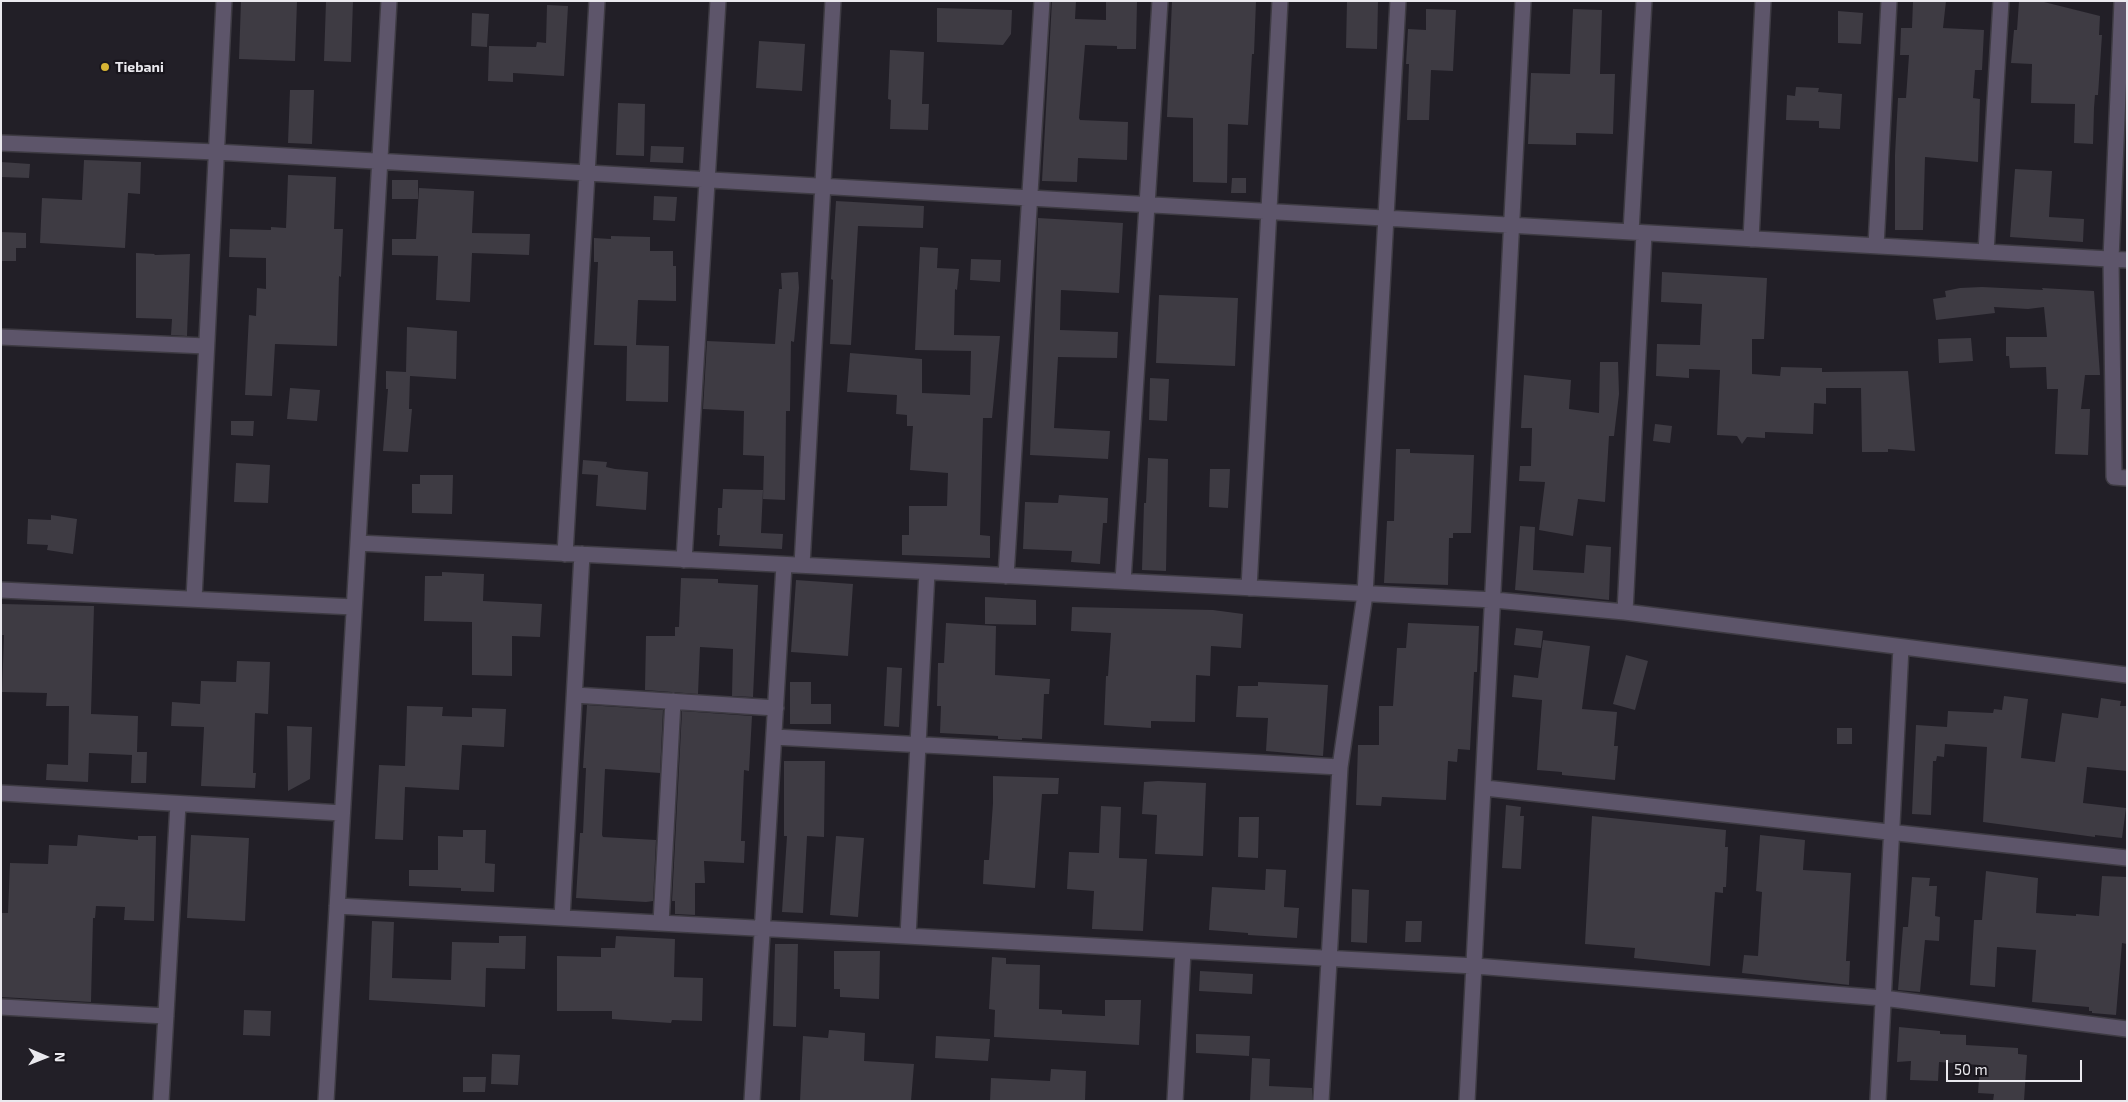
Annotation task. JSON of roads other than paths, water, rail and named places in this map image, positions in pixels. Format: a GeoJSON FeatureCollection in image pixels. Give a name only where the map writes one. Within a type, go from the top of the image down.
{"type":"FeatureCollection","features":[{"type":"Feature","properties":{"kind":"street"},"geometry":{"type":"LineString","coordinates":[[194,599],[224,1]]}},
{"type":"Feature","properties":{"kind":"street"},"geometry":{"type":"LineString","coordinates":[[331,1101],[326,1101],[388,1]]}},
{"type":"Feature","properties":{"kind":"street"},"geometry":{"type":"LineString","coordinates":[[565,554],[597,1]]}},
{"type":"Feature","properties":{"kind":"street"},"geometry":{"type":"LineString","coordinates":[[684,560],[718,1]]}},
{"type":"Feature","properties":{"kind":"street"},"geometry":{"type":"LineString","coordinates":[[802,565],[833,1]]}},
{"type":"Feature","properties":{"kind":"street"},"geometry":{"type":"LineString","coordinates":[[1006,576],[1042,1]]}},
{"type":"Feature","properties":{"kind":"street"},"geometry":{"type":"LineString","coordinates":[[1123,581],[1160,1]]}},
{"type":"Feature","properties":{"kind":"street"},"geometry":{"type":"LineString","coordinates":[[1249,588],[1280,1]]}},
{"type":"Feature","properties":{"kind":"street"},"geometry":{"type":"LineString","coordinates":[[1321,1101],[1340,767],[1365,594],[1398,1]]}},
{"type":"Feature","properties":{"kind":"street"},"geometry":{"type":"LineString","coordinates":[[1467,1101],[1523,1]]}},
{"type":"Feature","properties":{"kind":"street"},"geometry":{"type":"LineString","coordinates":[[1625,612],[1644,1]]}},
{"type":"Feature","properties":{"kind":"street"},"geometry":{"type":"LineString","coordinates":[[1751,239],[1763,1]]}},
{"type":"Feature","properties":{"kind":"street"},"geometry":{"type":"LineString","coordinates":[[1876,246],[1889,1]]}},
{"type":"Feature","properties":{"kind":"street"},"geometry":{"type":"LineString","coordinates":[[1986,252],[2001,1]]}},
{"type":"Feature","properties":{"kind":"street"},"geometry":{"type":"LineString","coordinates":[[2122,1],[2111,259],[2114,477],[2127,478]]}},
{"type":"Feature","properties":{"kind":"street"},"geometry":{"type":"LineString","coordinates":[[1,143],[216,152],[2127,260]]}},
{"type":"Feature","properties":{"kind":"street"},"geometry":{"type":"LineString","coordinates":[[1,337],[206,346]]}},
{"type":"Feature","properties":{"kind":"street"},"geometry":{"type":"LineString","coordinates":[[358,543],[1494,600],[1625,612],[2127,675]]}},
{"type":"Feature","properties":{"kind":"street"},"geometry":{"type":"LineString","coordinates":[[562,918],[582,554]]}},
{"type":"Feature","properties":{"kind":"street"},"geometry":{"type":"LineString","coordinates":[[752,1101],[784,564]]}},
{"type":"Feature","properties":{"kind":"street"},"geometry":{"type":"LineString","coordinates":[[908,936],[927,572]]}},
{"type":"Feature","properties":{"kind":"street"},"geometry":{"type":"LineString","coordinates":[[1,590],[354,607]]}},
{"type":"Feature","properties":{"kind":"street"},"geometry":{"type":"LineString","coordinates":[[1878,1101],[1900,647]]}},
{"type":"Feature","properties":{"kind":"street"},"geometry":{"type":"LineString","coordinates":[[575,696],[776,708]]}},
{"type":"Feature","properties":{"kind":"street"},"geometry":{"type":"LineString","coordinates":[[661,923],[673,701]]}},
{"type":"Feature","properties":{"kind":"street"},"geometry":{"type":"LineString","coordinates":[[774,737],[1340,767]]}},
{"type":"Feature","properties":{"kind":"street"},"geometry":{"type":"LineString","coordinates":[[1484,788],[2127,858]]}},
{"type":"Feature","properties":{"kind":"street"},"geometry":{"type":"LineString","coordinates":[[1,793],[342,813]]}},
{"type":"Feature","properties":{"kind":"street"},"geometry":{"type":"LineString","coordinates":[[161,1101],[178,804]]}},
{"type":"Feature","properties":{"kind":"street"},"geometry":{"type":"LineString","coordinates":[[337,906],[1475,966],[1883,998],[2127,1029]]}},
{"type":"Feature","properties":{"kind":"street"},"geometry":{"type":"LineString","coordinates":[[1176,1101],[1183,951]]}},
{"type":"Feature","properties":{"kind":"street"},"geometry":{"type":"LineString","coordinates":[[1,1007],[166,1016]]}},
{"type":"Feature","properties":{"kind":"place","name":"Tiebani"},"geometry":{"type":"Point","coordinates":[105,67]}}]}
